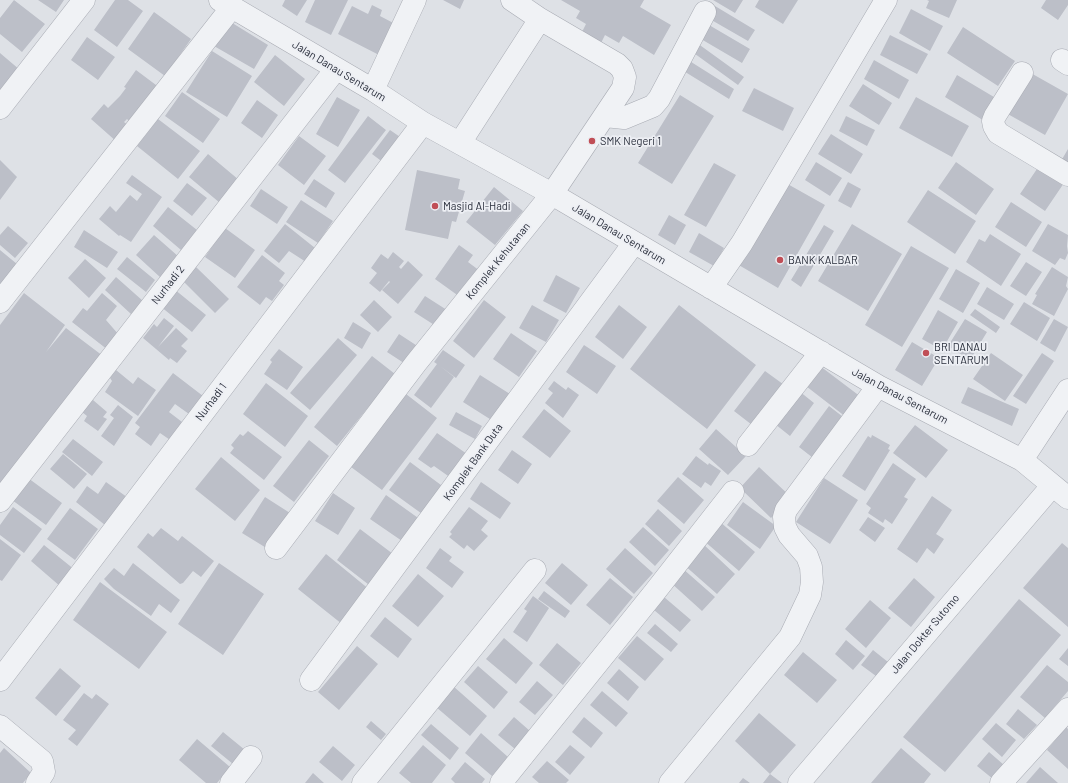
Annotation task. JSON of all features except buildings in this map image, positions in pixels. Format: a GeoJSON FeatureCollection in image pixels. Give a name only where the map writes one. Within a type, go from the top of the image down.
{"type":"FeatureCollection","features":[{"type":"Feature","properties":{"kind":"street"},"geometry":{"type":"LineString","coordinates":[[0,108],[84,0]]}},
{"type":"Feature","properties":{"kind":"street"},"geometry":{"type":"LineString","coordinates":[[373,90],[415,0]]}},
{"type":"Feature","properties":{"kind":"street","name":"Komplek Kehutanan"},"geometry":{"type":"LineString","coordinates":[[276,548],[416,363],[552,194],[623,88],[625,77],[622,69],[574,38],[540,19],[512,0]]}},
{"type":"Feature","properties":{"kind":"street"},"geometry":{"type":"LineString","coordinates":[[711,288],[742,243],[886,0]]}},
{"type":"Feature","properties":{"kind":"street"},"geometry":{"type":"LineString","coordinates":[[0,302],[226,4]]}},
{"type":"Feature","properties":{"kind":"street","name":"Jalan Danau Sentarum"},"geometry":{"type":"LineString","coordinates":[[226,4],[373,90],[423,123],[552,194],[878,386],[1022,460],[1060,492]]}},
{"type":"Feature","properties":{"kind":"street"},"geometry":{"type":"LineString","coordinates":[[604,116],[624,118],[653,106],[659,99],[705,12]]}},
{"type":"Feature","properties":{"kind":"street"},"geometry":{"type":"LineString","coordinates":[[460,143],[540,19]]}},
{"type":"Feature","properties":{"kind":"street","name":"Nurhadi 2"},"geometry":{"type":"LineString","coordinates":[[0,501],[336,69]]}},
{"type":"Feature","properties":{"kind":"street"},"geometry":{"type":"LineString","coordinates":[[1022,73],[995,116],[993,121],[994,126],[998,133],[1068,175]]}},
{"type":"Feature","properties":{"kind":"street","name":"Nurhadi 1"},"geometry":{"type":"LineString","coordinates":[[0,680],[423,123]]}},
{"type":"Feature","properties":{"kind":"street","name":"Komplek Bank Duta"},"geometry":{"type":"LineString","coordinates":[[311,680],[634,243]]}},
{"type":"Feature","properties":{"kind":"street"},"geometry":{"type":"LineString","coordinates":[[748,445],[821,352]]}},
{"type":"Feature","properties":{"kind":"street"},"geometry":{"type":"LineString","coordinates":[[670,783],[790,636],[810,595],[812,582],[811,567],[807,556],[785,527],[785,514],[878,386]]}},
{"type":"Feature","properties":{"kind":"street"},"geometry":{"type":"LineString","coordinates":[[1022,460],[1068,390]]}},
{"type":"Feature","properties":{"kind":"street"},"geometry":{"type":"LineString","coordinates":[[500,783],[734,492]]}},
{"type":"Feature","properties":{"kind":"street","name":"Jalan Dokter Sutomo"},"geometry":{"type":"LineString","coordinates":[[799,783],[1060,492]]}},
{"type":"Feature","properties":{"kind":"street"},"geometry":{"type":"LineString","coordinates":[[363,783],[535,570]]}},
{"type":"Feature","properties":{"kind":"street"},"geometry":{"type":"LineString","coordinates":[[1001,783],[1068,709]]}},
{"type":"Feature","properties":{"kind":"street"},"geometry":{"type":"LineString","coordinates":[[0,726],[44,764],[44,772],[37,783]]}},
{"type":"Feature","properties":{"kind":"street"},"geometry":{"type":"LineString","coordinates":[[231,783],[251,757]]}},
{"type":"Feature","properties":{"kind":"place","name":"SMK Negeri 1"},"geometry":{"type":"Point","coordinates":[592,141]}},
{"type":"Feature","properties":{"kind":"place","name":"Masjid Al-Hadi"},"geometry":{"type":"Point","coordinates":[435,206]}},
{"type":"Feature","properties":{"kind":"place","name":"BANK KALBAR"},"geometry":{"type":"Point","coordinates":[780,260]}},
{"type":"Feature","properties":{"kind":"place","name":"BRI DANAU SENTARUM"},"geometry":{"type":"Point","coordinates":[926,353]}}]}
